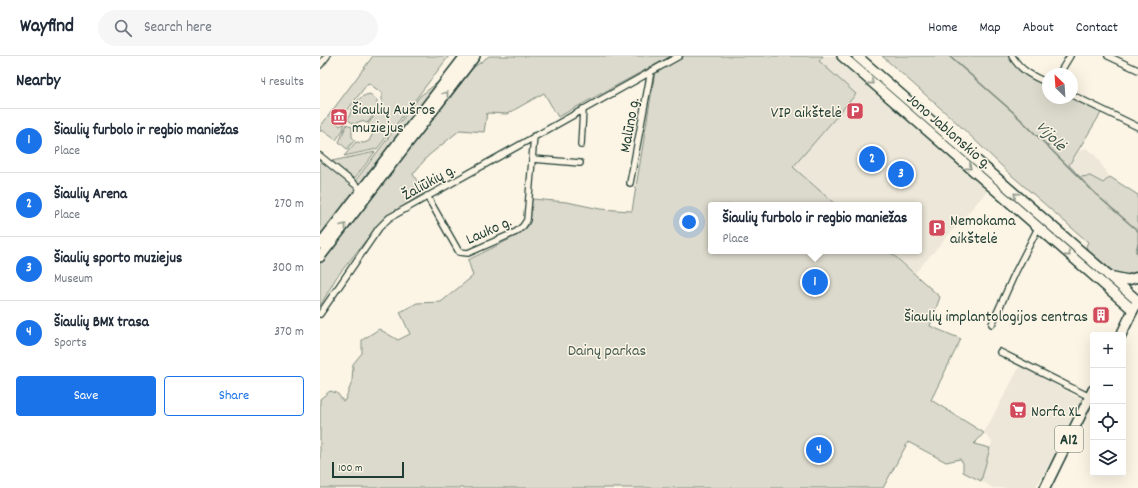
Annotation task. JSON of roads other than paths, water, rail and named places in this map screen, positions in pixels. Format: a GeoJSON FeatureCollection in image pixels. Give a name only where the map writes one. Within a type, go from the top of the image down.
{"type":"FeatureCollection","features":[{"type":"Feature","properties":{"kind":"main road"},"geometry":{"type":"LineString","coordinates":[[321,251],[408,137],[465,56]]}},
{"type":"Feature","properties":{"kind":"main road"},"geometry":{"type":"LineString","coordinates":[[321,251],[362,190],[475,56]]}},
{"type":"Feature","properties":{"kind":"main road","name":"Jono Jablonskio g."},"geometry":{"type":"LineString","coordinates":[[842,56],[1133,310]]}},
{"type":"Feature","properties":{"kind":"main road","name":"Jono Jablonskio g."},"geometry":{"type":"LineString","coordinates":[[857,56],[1138,301]]}},
{"type":"Feature","properties":{"kind":"main road"},"geometry":{"type":"LineString","coordinates":[[1038,228],[1045,221]]}},
{"type":"Feature","properties":{"kind":"main road"},"geometry":{"type":"LineString","coordinates":[[1109,276],[1128,280],[1138,277]]}},
{"type":"Feature","properties":{"kind":"main road"},"geometry":{"type":"LineString","coordinates":[[1122,332],[1138,301]]}},
{"type":"Feature","properties":{"kind":"main road","name":"A12"},"geometry":{"type":"LineString","coordinates":[[1045,488],[1090,396]]}},
{"type":"Feature","properties":{"kind":"street"},"geometry":{"type":"LineString","coordinates":[[320,65],[327,56]]}},
{"type":"Feature","properties":{"kind":"street","name":"Žaliūkių g."},"geometry":{"type":"LineString","coordinates":[[320,314],[383,222],[679,56]]}},
{"type":"Feature","properties":{"kind":"street"},"geometry":{"type":"LineString","coordinates":[[1012,56],[1018,66],[1028,74],[1042,80]]}},
{"type":"Feature","properties":{"kind":"street"},"geometry":{"type":"LineString","coordinates":[[1063,68],[1070,56]]}},
{"type":"Feature","properties":{"kind":"street"},"geometry":{"type":"LineString","coordinates":[[1108,56],[1138,70]]}},
{"type":"Feature","properties":{"kind":"street","name":"Malūno g."},"geometry":{"type":"LineString","coordinates":[[630,183],[651,71]]}},
{"type":"Feature","properties":{"kind":"street"},"geometry":{"type":"LineString","coordinates":[[1078,98],[1138,127]]}},
{"type":"Feature","properties":{"kind":"street"},"geometry":{"type":"LineString","coordinates":[[581,144],[583,109]]}},
{"type":"Feature","properties":{"kind":"street","name":"Lauko g."},"geometry":{"type":"LineString","coordinates":[[427,196],[457,250],[468,254],[516,232],[527,220],[534,136]]}},
{"type":"Feature","properties":{"kind":"street"},"geometry":{"type":"LineString","coordinates":[[320,156],[362,190]]}},
{"type":"Feature","properties":{"kind":"street"},"geometry":{"type":"LineString","coordinates":[[533,159],[580,163]]}},
{"type":"Feature","properties":{"kind":"street"},"geometry":{"type":"LineString","coordinates":[[992,324],[1038,228]]}},
{"type":"Feature","properties":{"kind":"street"},"geometry":{"type":"LineString","coordinates":[[1000,352],[1090,394]]}},
{"type":"Feature","properties":{"kind":"waterway","name":"Vijolė"},"geometry":{"type":"LineString","coordinates":[[949,56],[1013,112],[1100,198],[1138,231]]}},
{"type":"Feature","properties":{"kind":"waterway"},"geometry":{"type":"LineString","coordinates":[[1136,252],[1138,244]]}},
{"type":"Feature","properties":{"kind":"place","name":"VIP aikštelė"},"geometry":{"type":"Point","coordinates":[855,111]}},
{"type":"Feature","properties":{"kind":"place","name":"Šiaulių Aušros muziejus"},"geometry":{"type":"Point","coordinates":[339,117]}},
{"type":"Feature","properties":{"kind":"place","name":"Šiaulių Arena"},"geometry":{"type":"Point","coordinates":[872,159]}},
{"type":"Feature","properties":{"kind":"place","name":"Šiaulių sporto muziejus"},"geometry":{"type":"Point","coordinates":[901,174]}},
{"type":"Feature","properties":{"kind":"place","name":"Nemokama aikštelė"},"geometry":{"type":"Point","coordinates":[937,228]}},
{"type":"Feature","properties":{"kind":"place","name":"Šiaulių furbolo ir regbio maniežas"},"geometry":{"type":"Point","coordinates":[815,282]}},
{"type":"Feature","properties":{"kind":"place","name":"Šiaulių implantologijos centras"},"geometry":{"type":"Point","coordinates":[1101,315]}},
{"type":"Feature","properties":{"kind":"place","name":"Norfa XL"},"geometry":{"type":"Point","coordinates":[1018,410]}},
{"type":"Feature","properties":{"kind":"place","name":"Šiaulių BMX trasa"},"geometry":{"type":"Point","coordinates":[819,450]}},
{"type":"Feature","properties":{"kind":"park label","name":"Dainų parkas"},"geometry":{"type":"Point","coordinates":[607,349]}}]}
